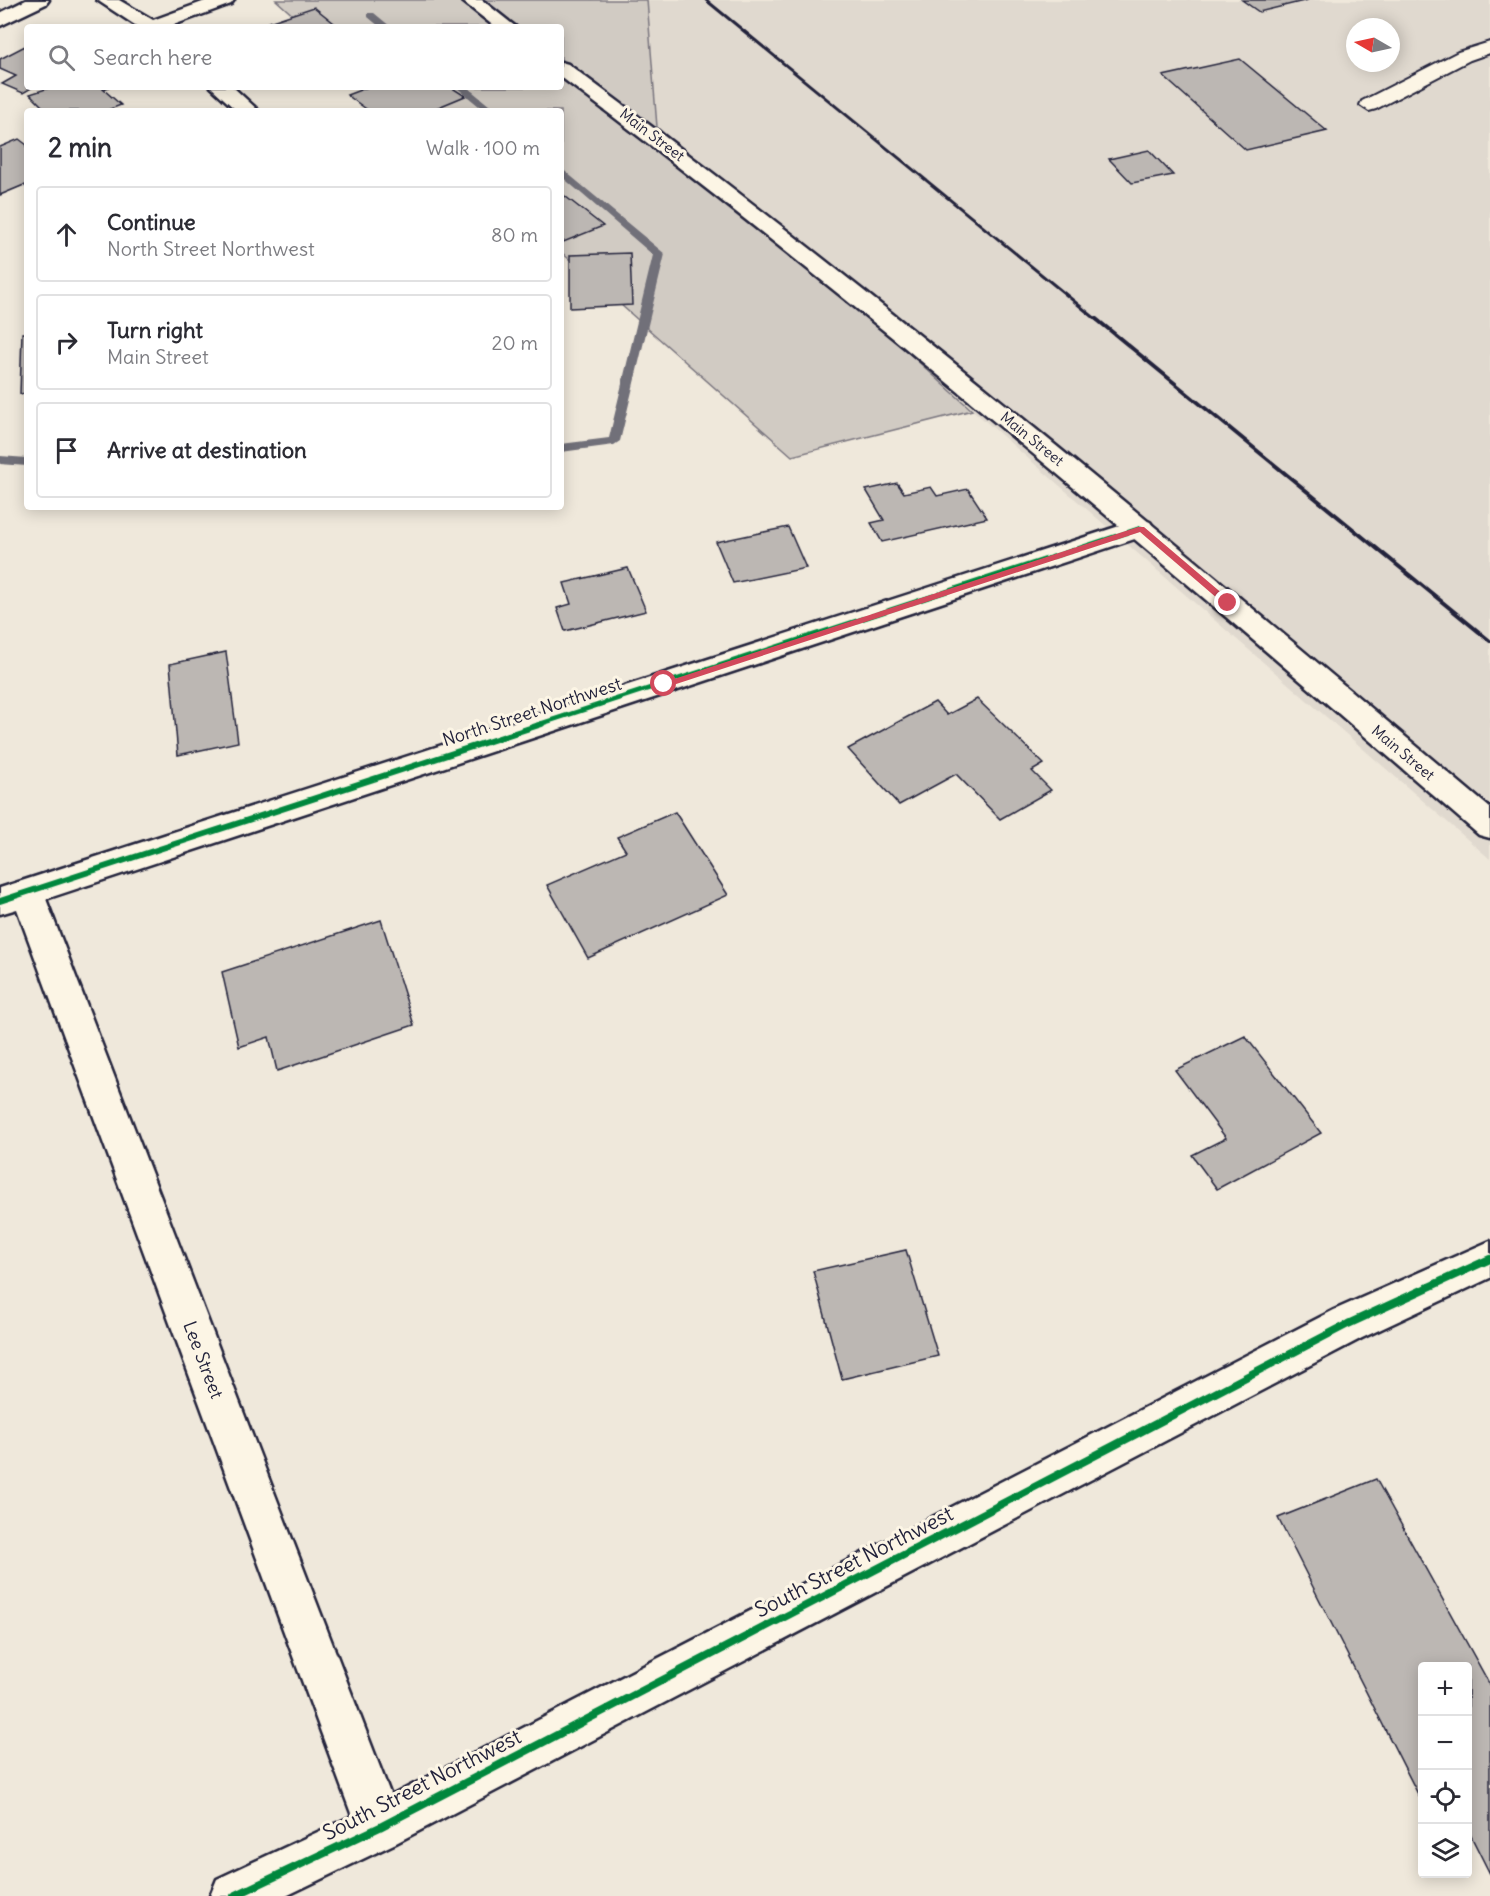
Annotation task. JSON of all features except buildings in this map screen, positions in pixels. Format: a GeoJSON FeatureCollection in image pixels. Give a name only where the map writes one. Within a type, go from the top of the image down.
{"type":"FeatureCollection","features":[{"type":"Feature","properties":{"kind":"street"},"geometry":{"type":"LineString","coordinates":[[0,20],[40,0]]}},
{"type":"Feature","properties":{"kind":"street"},"geometry":{"type":"LineString","coordinates":[[106,0],[146,24]]}},
{"type":"Feature","properties":{"kind":"street"},"geometry":{"type":"LineString","coordinates":[[159,24],[225,0]]}},
{"type":"Feature","properties":{"kind":"street"},"geometry":{"type":"LineString","coordinates":[[470,0],[503,24]]}},
{"type":"Feature","properties":{"kind":"street","name":"Main Street"},"geometry":{"type":"LineString","coordinates":[[564,70],[718,185],[1141,528],[1490,826]]}},
{"type":"Feature","properties":{"kind":"street"},"geometry":{"type":"LineString","coordinates":[[224,90],[246,108]]}},
{"type":"Feature","properties":{"kind":"street","name":"North Street Northwest"},"geometry":{"type":"LineString","coordinates":[[14,897],[1141,528]]}},
{"type":"Feature","properties":{"kind":"street","name":"Lee Street"},"geometry":{"type":"LineString","coordinates":[[14,897],[380,1827]]}},
{"type":"Feature","properties":{"kind":"street","name":"South Street Northwest"},"geometry":{"type":"LineString","coordinates":[[234,1896],[380,1827],[1348,1324],[1490,1258]]}},
{"type":"Feature","properties":{"kind":"lane"},"geometry":{"type":"LineString","coordinates":[[1370,105],[1464,56],[1490,47]]}},
{"type":"Feature","properties":{"kind":"shaded area"},"geometry":{"type":"Polygon","coordinates":[[[276,0],[647,0],[657,127],[972,410],[792,456],[564,255],[564,108],[398,108],[378,90],[564,90],[564,24],[303,24],[276,0]]]}},
{"type":"Feature","properties":{"kind":"shaded area"},"geometry":{"type":"Polygon","coordinates":[[[647,0],[1490,0],[1490,859],[878,328],[774,228],[657,127],[647,0]]]}},
{"type":"Feature","properties":{"kind":"waterway"},"geometry":{"type":"LineString","coordinates":[[371,15],[382,24]]}},
{"type":"Feature","properties":{"kind":"waterway"},"geometry":{"type":"LineString","coordinates":[[465,90],[487,108]]}},
{"type":"Feature","properties":{"kind":"waterway"},"geometry":{"type":"LineString","coordinates":[[564,174],[659,254],[614,441],[564,448]]}},
{"type":"Feature","properties":{"kind":"waterway"},"geometry":{"type":"LineString","coordinates":[[0,460],[24,462]]}},
{"type":"Feature","properties":{"kind":"railway"},"geometry":{"type":"LineString","coordinates":[[706,0],[1097,320]]}},
{"type":"Feature","properties":{"kind":"railway"},"geometry":{"type":"LineString","coordinates":[[1095,318],[1490,641]]}},
{"type":"Feature","properties":{"kind":"cycle path"},"geometry":{"type":"LineString","coordinates":[[0,901],[1141,528]]}},
{"type":"Feature","properties":{"kind":"cycle path"},"geometry":{"type":"LineString","coordinates":[[234,1896],[380,1827],[1348,1324],[1490,1259]]}},
{"type":"Feature","properties":{"kind":"route"},"geometry":{"type":"LineString","coordinates":[[664,684],[1141,528],[1228,603]]}}]}
